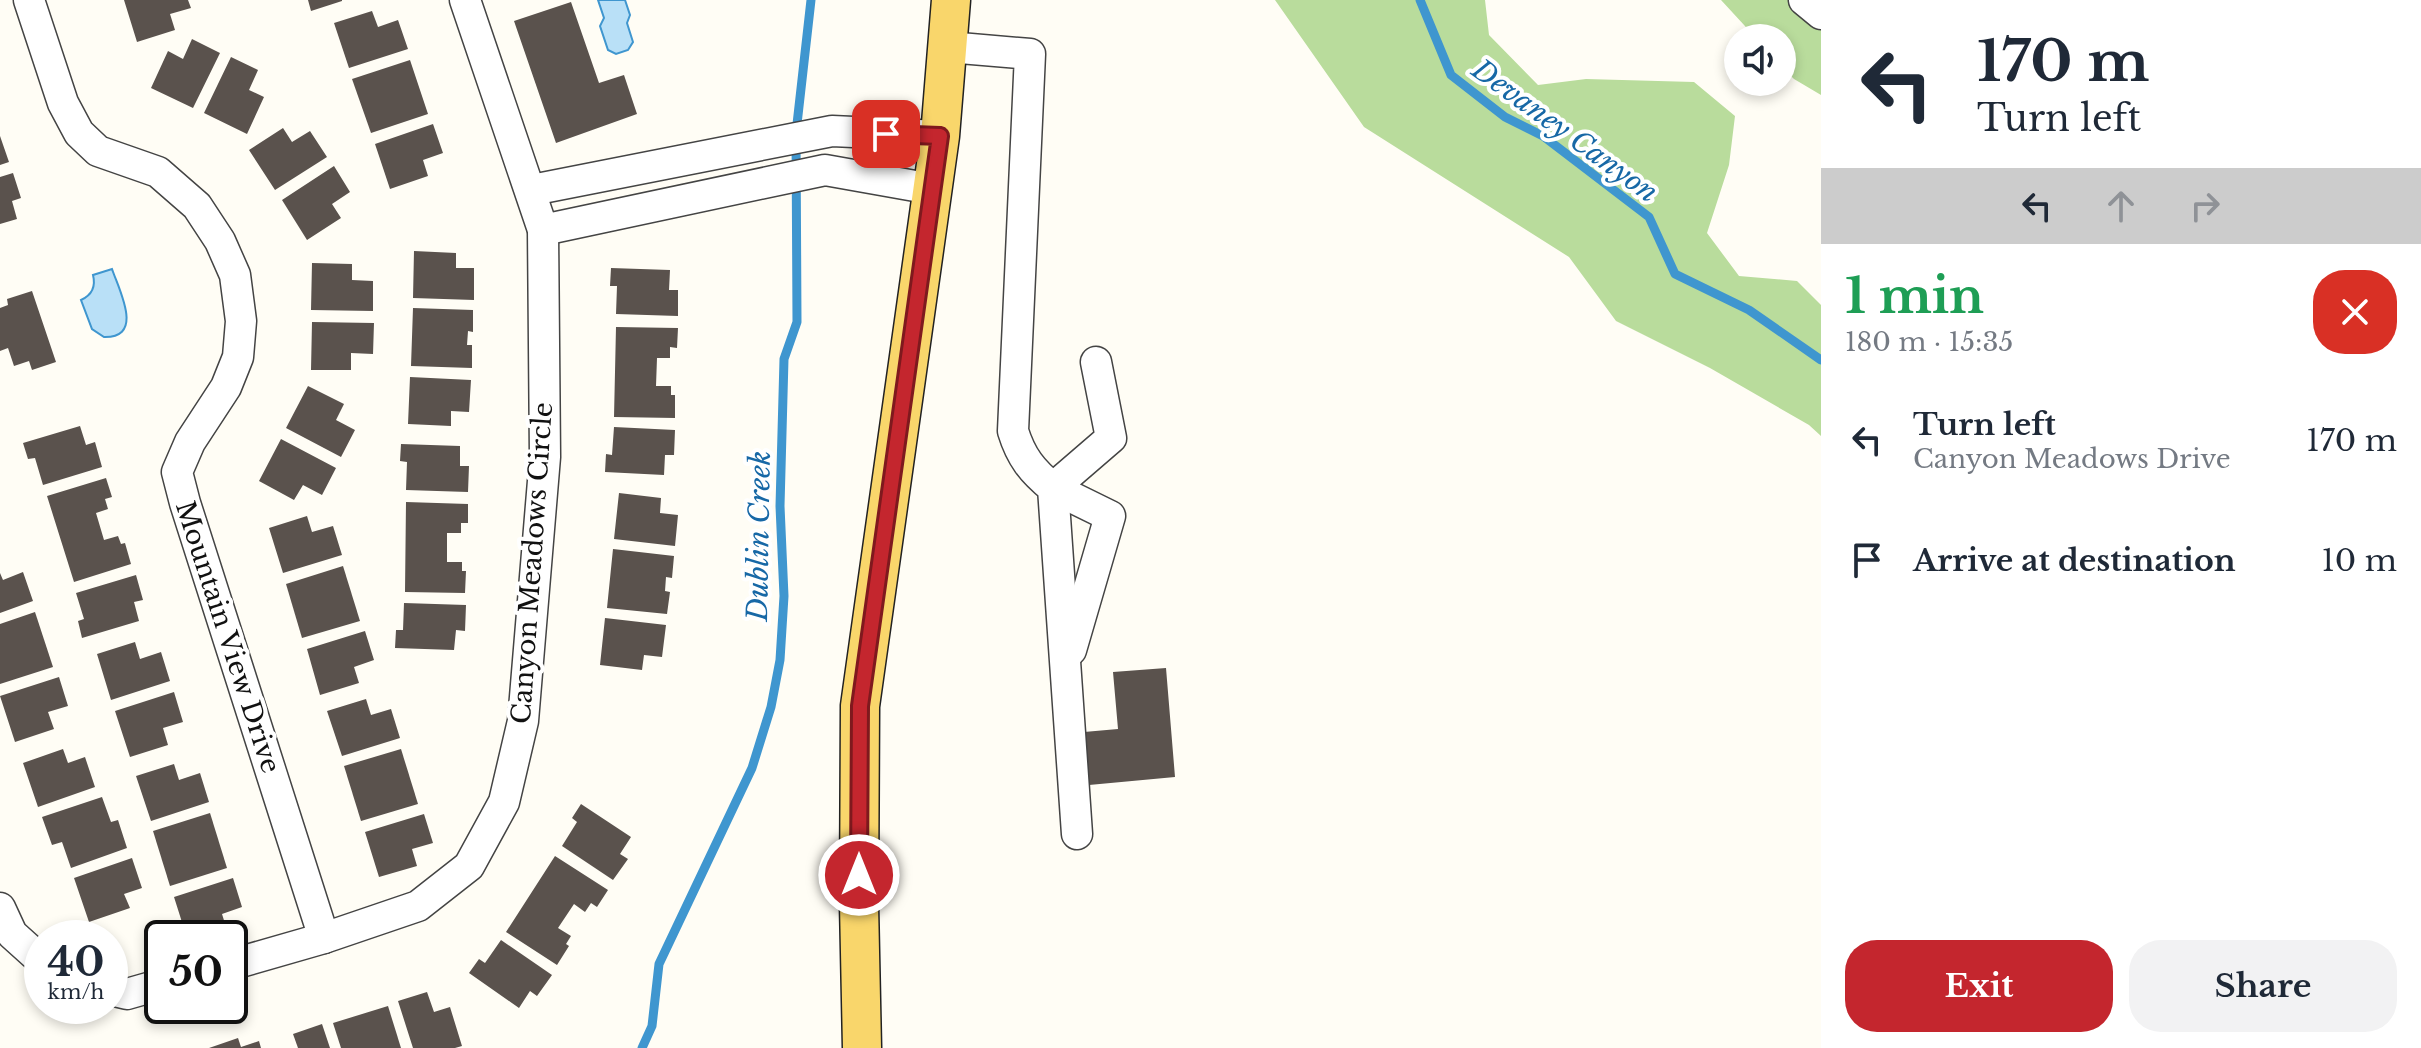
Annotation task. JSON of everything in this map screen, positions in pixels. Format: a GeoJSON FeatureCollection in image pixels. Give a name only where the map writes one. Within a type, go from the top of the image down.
{"type":"FeatureCollection","features":[{"type":"Feature","properties":{"kind":"main road"},"geometry":{"type":"LineString","coordinates":[[862,1048],[860,706],[940,136],[951,0]]}},
{"type":"Feature","properties":{"kind":"street","name":"Mountain View Drive"},"geometry":{"type":"LineString","coordinates":[[29,0],[63,103],[79,133],[98,151],[158,172],[197,206],[220,241],[235,275],[241,321],[238,357],[226,387],[190,442],[177,472],[324,938]]}},
{"type":"Feature","properties":{"kind":"street","name":"Canyon Meadows Circle"},"geometry":{"type":"LineString","coordinates":[[248,960],[418,906],[469,866],[504,802],[523,721],[545,457],[543,230],[532,190],[465,0]]}},
{"type":"Feature","properties":{"kind":"street"},"geometry":{"type":"LineString","coordinates":[[1804,0],[1821,14]]}},
{"type":"Feature","properties":{"kind":"street"},"geometry":{"type":"LineString","coordinates":[[948,47],[1030,54],[1013,431],[1020,454],[1034,473],[1053,488],[1110,516],[1066,669]]}},
{"type":"Feature","properties":{"kind":"street"},"geometry":{"type":"LineString","coordinates":[[532,190],[832,131],[940,136]]}},
{"type":"Feature","properties":{"kind":"street"},"geometry":{"type":"LineString","coordinates":[[543,230],[825,170],[932,189]]}},
{"type":"Feature","properties":{"kind":"street"},"geometry":{"type":"LineString","coordinates":[[1053,488],[1111,438],[1096,362]]}},
{"type":"Feature","properties":{"kind":"street"},"geometry":{"type":"LineString","coordinates":[[1053,488],[1077,834]]}},
{"type":"Feature","properties":{"kind":"street"},"geometry":{"type":"LineString","coordinates":[[0,908],[12,934],[24,945]]}},
{"type":"Feature","properties":{"kind":"green space"},"geometry":{"type":"Polygon","coordinates":[[[1275,0],[1485,0],[1489,35],[1538,85],[1586,79],[1694,82],[1735,116],[1729,165],[1707,233],[1739,276],[1797,281],[1821,305],[1821,436],[1809,425],[1710,368],[1616,321],[1569,257],[1364,127],[1275,0]]]}},
{"type":"Feature","properties":{"kind":"green space"},"geometry":{"type":"Polygon","coordinates":[[[1721,0],[1821,0],[1821,95],[1796,80],[1796,24],[1743,24],[1721,0]]]}},
{"type":"Feature","properties":{"kind":"water"},"geometry":{"type":"Polygon","coordinates":[[[598,0],[625,0],[633,42],[628,50],[616,54],[608,50],[600,26],[604,18],[598,0]]]}},
{"type":"Feature","properties":{"kind":"water"},"geometry":{"type":"Polygon","coordinates":[[[112,269],[126,311],[126,321],[124,330],[104,337],[92,329],[81,300],[92,290],[93,275],[112,269]]]}},
{"type":"Feature","properties":{"kind":"building"},"geometry":{"type":"Polygon","coordinates":[[[124,0],[188,0],[191,8],[170,14],[175,30],[137,42],[124,0]]]}},
{"type":"Feature","properties":{"kind":"building"},"geometry":{"type":"Polygon","coordinates":[[[308,0],[342,0],[342,1],[311,11],[308,0]]]}},
{"type":"Feature","properties":{"kind":"building"},"geometry":{"type":"Polygon","coordinates":[[[571,2],[599,83],[624,75],[637,114],[556,143],[514,21],[571,2]]]}},
{"type":"Feature","properties":{"kind":"building"},"geometry":{"type":"Polygon","coordinates":[[[372,11],[378,27],[398,20],[408,49],[349,68],[334,23],[372,11]]]}},
{"type":"Feature","properties":{"kind":"building"},"geometry":{"type":"Polygon","coordinates":[[[192,39],[220,53],[193,108],[151,88],[168,51],[183,59],[192,39]]]}},
{"type":"Feature","properties":{"kind":"building"},"geometry":{"type":"Polygon","coordinates":[[[231,57],[258,70],[249,90],[264,97],[247,134],[204,113],[231,57]]]}},
{"type":"Feature","properties":{"kind":"building"},"geometry":{"type":"Polygon","coordinates":[[[410,60],[428,114],[371,133],[352,79],[410,60]]]}},
{"type":"Feature","properties":{"kind":"building"},"geometry":{"type":"Polygon","coordinates":[[[433,124],[443,153],[423,160],[428,176],[390,189],[375,144],[433,124]]]}},
{"type":"Feature","properties":{"kind":"building"},"geometry":{"type":"Polygon","coordinates":[[[283,128],[292,142],[310,131],[327,157],[275,190],[249,150],[283,128]]]}},
{"type":"Feature","properties":{"kind":"building"},"geometry":{"type":"Polygon","coordinates":[[[0,136],[9,162],[0,165],[0,136]]]}},
{"type":"Feature","properties":{"kind":"building"},"geometry":{"type":"Polygon","coordinates":[[[334,166],[350,192],[332,204],[341,218],[307,240],[282,200],[334,166]]]}},
{"type":"Feature","properties":{"kind":"building"},"geometry":{"type":"Polygon","coordinates":[[[13,173],[21,198],[12,201],[17,219],[0,224],[0,177],[13,173]]]}},
{"type":"Feature","properties":{"kind":"building"},"geometry":{"type":"Polygon","coordinates":[[[414,251],[456,253],[456,268],[474,268],[474,300],[413,298],[414,251]]]}},
{"type":"Feature","properties":{"kind":"building"},"geometry":{"type":"Polygon","coordinates":[[[312,263],[352,264],[352,280],[373,281],[373,311],[311,310],[312,263]]]}},
{"type":"Feature","properties":{"kind":"building"},"geometry":{"type":"Polygon","coordinates":[[[611,268],[670,270],[669,290],[678,290],[678,316],[616,314],[617,286],[610,286],[611,268]]]}},
{"type":"Feature","properties":{"kind":"building"},"geometry":{"type":"Polygon","coordinates":[[[32,291],[56,362],[32,370],[29,361],[14,366],[8,348],[0,351],[0,308],[8,305],[7,299],[32,291]]]}},
{"type":"Feature","properties":{"kind":"building"},"geometry":{"type":"Polygon","coordinates":[[[413,308],[473,310],[473,332],[468,331],[467,345],[472,345],[472,368],[411,366],[413,308]]]}},
{"type":"Feature","properties":{"kind":"building"},"geometry":{"type":"Polygon","coordinates":[[[312,322],[374,323],[373,354],[351,353],[351,370],[311,370],[312,322]]]}},
{"type":"Feature","properties":{"kind":"building"},"geometry":{"type":"Polygon","coordinates":[[[616,327],[678,328],[677,348],[670,347],[670,358],[657,358],[656,386],[671,386],[671,395],[675,395],[675,418],[614,417],[616,327]]]}},
{"type":"Feature","properties":{"kind":"building"},"geometry":{"type":"Polygon","coordinates":[[[410,377],[471,380],[469,412],[451,411],[451,426],[408,424],[410,377]]]}},
{"type":"Feature","properties":{"kind":"building"},"geometry":{"type":"Polygon","coordinates":[[[308,386],[344,404],[336,420],[355,430],[341,457],[286,428],[308,386]]]}},
{"type":"Feature","properties":{"kind":"building"},"geometry":{"type":"Polygon","coordinates":[[[80,426],[86,445],[95,442],[102,467],[43,485],[35,458],[28,459],[23,443],[80,426]]]}},
{"type":"Feature","properties":{"kind":"building"},"geometry":{"type":"Polygon","coordinates":[[[614,427],[675,430],[674,455],[665,455],[664,475],[605,472],[606,454],[612,455],[614,427]]]}},
{"type":"Feature","properties":{"kind":"building"},"geometry":{"type":"Polygon","coordinates":[[[281,439],[336,468],[322,495],[303,485],[294,500],[259,481],[281,439]]]}},
{"type":"Feature","properties":{"kind":"building"},"geometry":{"type":"Polygon","coordinates":[[[401,444],[460,446],[460,466],[469,466],[468,492],[406,490],[407,462],[400,461],[401,444]]]}},
{"type":"Feature","properties":{"kind":"building"},"geometry":{"type":"Polygon","coordinates":[[[106,478],[112,497],[105,499],[108,509],[96,513],[104,540],[118,536],[121,544],[125,543],[131,564],[74,582],[47,496],[106,478]]]}},
{"type":"Feature","properties":{"kind":"building"},"geometry":{"type":"Polygon","coordinates":[[[619,493],[661,498],[660,513],[678,515],[675,546],[614,539],[619,493]]]}},
{"type":"Feature","properties":{"kind":"building"},"geometry":{"type":"Polygon","coordinates":[[[406,502],[468,504],[468,523],[461,523],[461,533],[447,533],[447,562],[462,562],[462,571],[466,571],[465,593],[405,592],[406,502]]]}},
{"type":"Feature","properties":{"kind":"building"},"geometry":{"type":"Polygon","coordinates":[[[307,516],[312,532],[333,526],[342,555],[283,573],[269,528],[307,516]]]}},
{"type":"Feature","properties":{"kind":"building"},"geometry":{"type":"Polygon","coordinates":[[[613,549],[674,556],[672,578],[666,577],[665,591],[670,592],[667,614],[607,608],[613,549]]]}},
{"type":"Feature","properties":{"kind":"building"},"geometry":{"type":"Polygon","coordinates":[[[343,566],[360,621],[302,638],[286,584],[343,566]]]}},
{"type":"Feature","properties":{"kind":"building"},"geometry":{"type":"Polygon","coordinates":[[[23,572],[33,601],[0,613],[0,573],[3,580],[23,572]]]}},
{"type":"Feature","properties":{"kind":"building"},"geometry":{"type":"Polygon","coordinates":[[[136,575],[143,600],[134,602],[139,621],[82,638],[78,621],[84,619],[76,593],[136,575]]]}},
{"type":"Feature","properties":{"kind":"building"},"geometry":{"type":"Polygon","coordinates":[[[404,603],[466,605],[465,631],[456,630],[454,650],[395,648],[396,630],[403,630],[404,603]]]}},
{"type":"Feature","properties":{"kind":"building"},"geometry":{"type":"Polygon","coordinates":[[[35,612],[53,667],[0,684],[0,624],[35,612]]]}},
{"type":"Feature","properties":{"kind":"building"},"geometry":{"type":"Polygon","coordinates":[[[605,618],[666,625],[662,657],[644,655],[642,670],[600,665],[605,618]]]}},
{"type":"Feature","properties":{"kind":"building"},"geometry":{"type":"Polygon","coordinates":[[[365,631],[374,660],[354,667],[359,683],[320,695],[307,649],[365,631]]]}},
{"type":"Feature","properties":{"kind":"building"},"geometry":{"type":"Polygon","coordinates":[[[135,642],[140,659],[161,652],[170,681],[111,700],[97,654],[135,642]]]}},
{"type":"Feature","properties":{"kind":"building"},"geometry":{"type":"Polygon","coordinates":[[[1166,668],[1175,777],[1089,785],[1084,732],[1118,729],[1113,672],[1166,668]]]}},
{"type":"Feature","properties":{"kind":"building"},"geometry":{"type":"Polygon","coordinates":[[[59,677],[68,706],[48,712],[54,729],[15,742],[0,696],[59,677]]]}},
{"type":"Feature","properties":{"kind":"building"},"geometry":{"type":"Polygon","coordinates":[[[174,692],[183,722],[163,728],[168,745],[130,757],[115,711],[174,692]]]}},
{"type":"Feature","properties":{"kind":"building"},"geometry":{"type":"Polygon","coordinates":[[[366,699],[371,715],[391,709],[400,738],[342,756],[327,711],[366,699]]]}},
{"type":"Feature","properties":{"kind":"building"},"geometry":{"type":"Polygon","coordinates":[[[63,749],[68,763],[85,757],[95,787],[38,807],[23,763],[63,749]]]}},
{"type":"Feature","properties":{"kind":"building"},"geometry":{"type":"Polygon","coordinates":[[[401,749],[418,804],[361,821],[344,766],[401,749]]]}},
{"type":"Feature","properties":{"kind":"building"},"geometry":{"type":"Polygon","coordinates":[[[174,764],[179,780],[200,773],[209,802],[151,821],[136,776],[174,764]]]}},
{"type":"Feature","properties":{"kind":"building"},"geometry":{"type":"Polygon","coordinates":[[[102,797],[111,822],[118,820],[127,848],[71,868],[62,842],[52,845],[42,817],[102,797]]]}},
{"type":"Feature","properties":{"kind":"building"},"geometry":{"type":"Polygon","coordinates":[[[581,804],[631,837],[620,854],[628,859],[613,880],[562,846],[577,822],[572,818],[581,804]]]}},
{"type":"Feature","properties":{"kind":"building"},"geometry":{"type":"Polygon","coordinates":[[[210,813],[227,868],[170,886],[153,831],[210,813]]]}},
{"type":"Feature","properties":{"kind":"building"},"geometry":{"type":"Polygon","coordinates":[[[424,814],[433,843],[412,849],[417,866],[379,877],[365,832],[424,814]]]}},
{"type":"Feature","properties":{"kind":"building"},"geometry":{"type":"Polygon","coordinates":[[[555,856],[608,890],[597,907],[591,903],[585,912],[574,904],[558,928],[571,936],[566,944],[569,946],[557,965],[506,932],[555,856]]]}},
{"type":"Feature","properties":{"kind":"building"},"geometry":{"type":"Polygon","coordinates":[[[132,858],[142,888],[124,894],[130,908],[88,920],[74,878],[132,858]]]}},
{"type":"Feature","properties":{"kind":"building"},"geometry":{"type":"Polygon","coordinates":[[[233,878],[242,907],[222,914],[224,920],[181,920],[174,897],[233,878]]]}},
{"type":"Feature","properties":{"kind":"building"},"geometry":{"type":"Polygon","coordinates":[[[501,940],[552,975],[537,996],[530,991],[519,1008],[469,973],[479,959],[485,963],[501,940]]]}},
{"type":"Feature","properties":{"kind":"building"},"geometry":{"type":"Polygon","coordinates":[[[427,992],[434,1012],[450,1007],[462,1046],[413,1048],[398,1001],[427,992]]]}},
{"type":"Feature","properties":{"kind":"building"},"geometry":{"type":"Polygon","coordinates":[[[388,1006],[401,1048],[341,1048],[333,1023],[388,1006]]]}},
{"type":"Feature","properties":{"kind":"building"},"geometry":{"type":"Polygon","coordinates":[[[322,1024],[330,1048],[298,1048],[293,1034],[322,1024]]]}},
{"type":"Feature","properties":{"kind":"building"},"geometry":{"type":"Polygon","coordinates":[[[238,1038],[241,1047],[259,1041],[261,1048],[209,1048],[238,1038]]]}},
{"type":"Feature","properties":{"kind":"waterway","name":"Dublin Creek"},"geometry":{"type":"LineString","coordinates":[[642,1048],[652,1026],[659,964],[752,768],[771,707],[780,660],[784,596],[780,506],[784,359],[797,322],[796,133],[811,0]]}},
{"type":"Feature","properties":{"kind":"waterway","name":"Devaney Canyon"},"geometry":{"type":"LineString","coordinates":[[1420,0],[1451,75],[1505,117],[1543,136],[1649,217],[1675,274],[1749,310],[1821,360]]}},
{"type":"Feature","properties":{"kind":"route"},"geometry":{"type":"LineString","coordinates":[[859,875],[860,706],[940,136],[886,134]]}}]}
